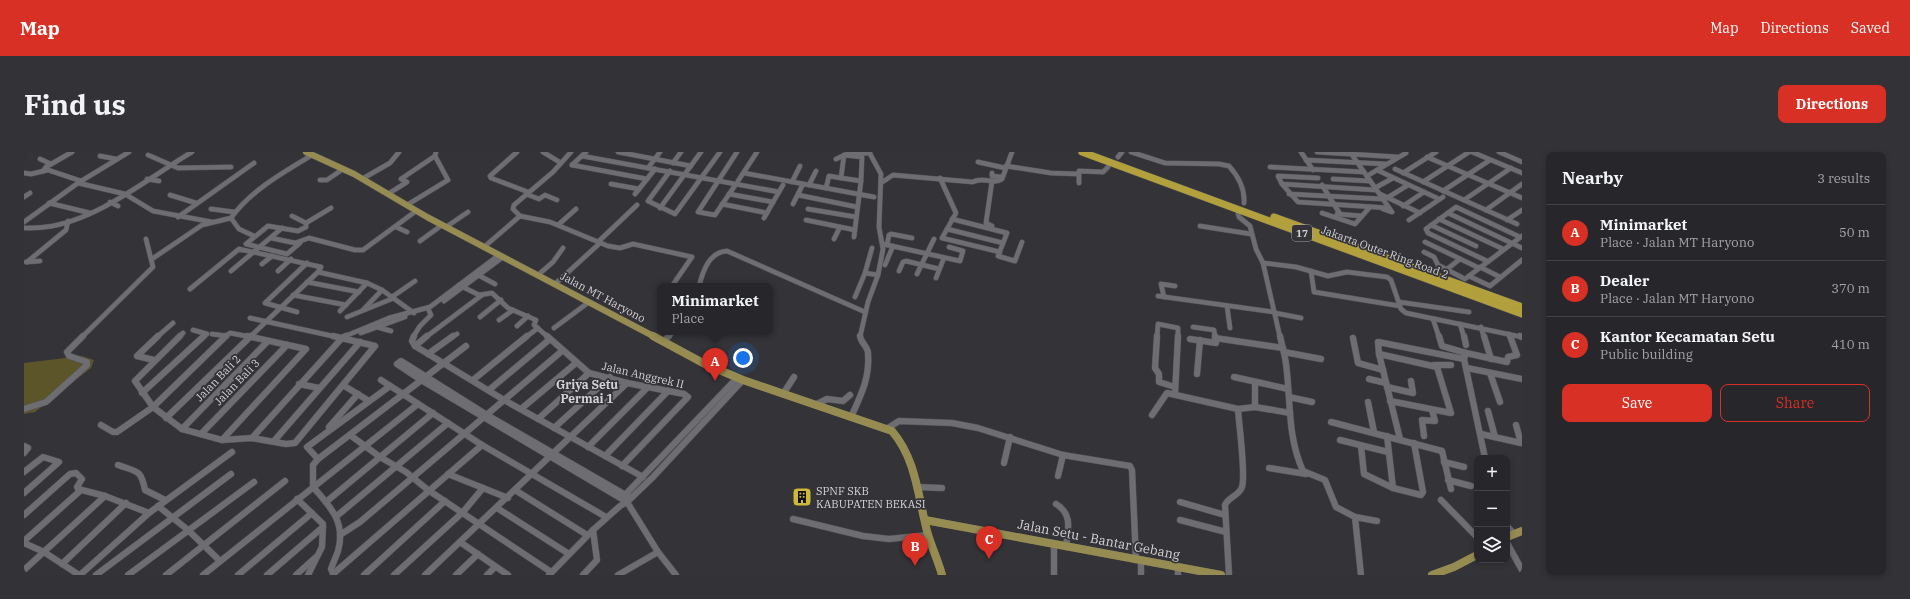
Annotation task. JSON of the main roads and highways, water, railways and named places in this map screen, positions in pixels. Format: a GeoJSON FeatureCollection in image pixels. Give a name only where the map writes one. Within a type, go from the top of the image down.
{"type":"FeatureCollection","features":[{"type":"Feature","properties":{"kind":"highway","name":"Jakarta Outer Ring Road 2"},"geometry":{"type":"LineString","coordinates":[[1082,152],[1522,314]]}},
{"type":"Feature","properties":{"kind":"highway","name":"Jakarta Outer Ring Road 2"},"geometry":{"type":"LineString","coordinates":[[1097,152],[1522,307]]}},
{"type":"Feature","properties":{"kind":"main road","name":"Jalan MT Haryono"},"geometry":{"type":"LineString","coordinates":[[309,154],[362,179],[416,211],[703,363],[740,379],[888,428],[896,434],[908,455],[925,520]]}},
{"type":"Feature","properties":{"kind":"main road"},"geometry":{"type":"LineString","coordinates":[[925,520],[928,535],[942,575]]}},
{"type":"Feature","properties":{"kind":"main road","name":"Jalan Setu - Bantar Gebang"},"geometry":{"type":"LineString","coordinates":[[925,520],[1139,561],[1178,571],[1221,575]]}},
{"type":"Feature","properties":{"kind":"main road"},"geometry":{"type":"LineString","coordinates":[[1432,575],[1454,567],[1474,557]]}},
{"type":"Feature","properties":{"kind":"place","name":"Minimarket"},"geometry":{"type":"Point","coordinates":[715,381]}},
{"type":"Feature","properties":{"kind":"place","name":"SPNF SKB KABUPATEN BEKASI"},"geometry":{"type":"Point","coordinates":[802,497]}},
{"type":"Feature","properties":{"kind":"place","name":"Kantor Kecamatan Setu"},"geometry":{"type":"Point","coordinates":[989,559]}},
{"type":"Feature","properties":{"kind":"place","name":"Dealer"},"geometry":{"type":"Point","coordinates":[915,566]}},
{"type":"Feature","properties":{"kind":"district","name":"Griya Setu Permai 1"},"geometry":{"type":"Point","coordinates":[587,392]}}]}
